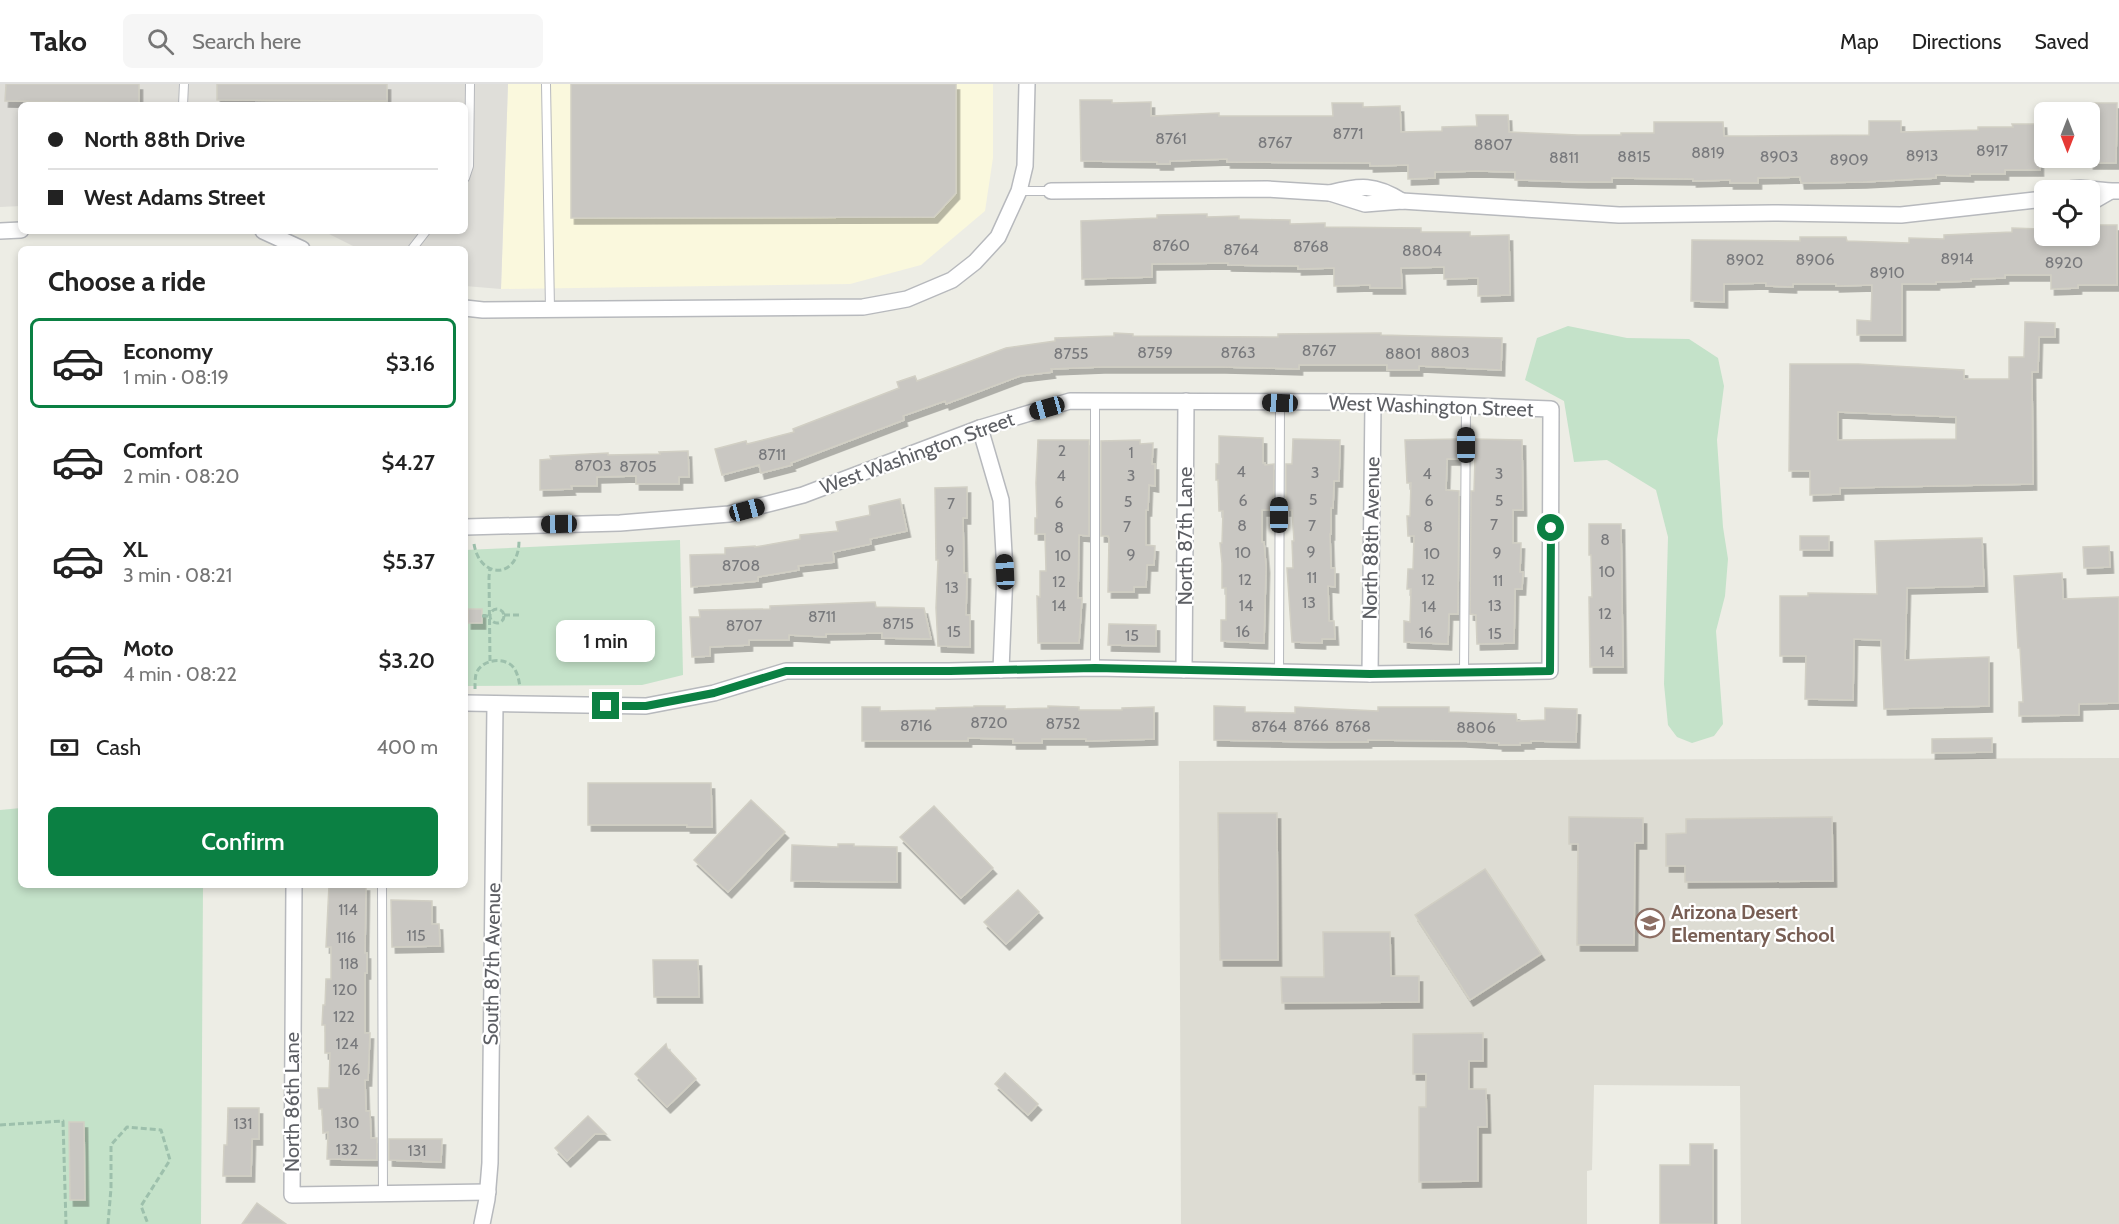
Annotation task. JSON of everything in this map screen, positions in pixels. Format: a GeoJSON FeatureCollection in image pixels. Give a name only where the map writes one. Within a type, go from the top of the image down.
{"type":"FeatureCollection","features":[{"type":"Feature","properties":{"kind":"street"},"geometry":{"type":"LineString","coordinates":[[468,308],[863,307],[907,299],[952,280],[975,262],[998,237],[1019,191],[1026,166],[1027,84]]}},
{"type":"Feature","properties":{"kind":"street"},"geometry":{"type":"LineString","coordinates":[[1051,191],[1267,189],[1330,193],[1365,204],[1402,201],[1619,215],[1773,213],[1901,215],[2034,200]]}},
{"type":"Feature","properties":{"kind":"street"},"geometry":{"type":"LineString","coordinates":[[2100,198],[2114,192]]}},
{"type":"Feature","properties":{"kind":"street"},"geometry":{"type":"LineString","coordinates":[[0,231],[18,230]]}},
{"type":"Feature","properties":{"kind":"street"},"geometry":{"type":"LineString","coordinates":[[270,234],[296,246]]}},
{"type":"Feature","properties":{"kind":"street","name":"West Washington Street"},"geometry":{"type":"LineString","coordinates":[[469,527],[620,523],[729,514],[803,495],[980,428],[1070,402],[1373,402],[1551,409],[1550,671],[1464,672]]}},
{"type":"Feature","properties":{"kind":"street","name":"North 87th Lane"},"geometry":{"type":"LineString","coordinates":[[1184,670],[1186,402]]}},
{"type":"Feature","properties":{"kind":"street","name":"North 88th Avenue"},"geometry":{"type":"LineString","coordinates":[[1370,674],[1373,402]]}},
{"type":"Feature","properties":{"kind":"street"},"geometry":{"type":"LineString","coordinates":[[980,428],[1001,500],[1005,572],[1001,670]]}},
{"type":"Feature","properties":{"kind":"street"},"geometry":{"type":"LineString","coordinates":[[470,703],[646,706],[714,693],[786,671],[1095,668],[1370,674],[1464,672]]}},
{"type":"Feature","properties":{"kind":"street","name":"South 87th Avenue"},"geometry":{"type":"LineString","coordinates":[[482,1224],[490,1163],[495,704]]}},
{"type":"Feature","properties":{"kind":"street","name":"North 86th Lane"},"geometry":{"type":"LineString","coordinates":[[294,888],[292,1195],[488,1192]]}},
{"type":"Feature","properties":{"kind":"lane"},"geometry":{"type":"LineString","coordinates":[[183,102],[184,84]]}},
{"type":"Feature","properties":{"kind":"lane"},"geometry":{"type":"LineString","coordinates":[[468,171],[470,166],[470,84]]}},
{"type":"Feature","properties":{"kind":"lane"},"geometry":{"type":"LineString","coordinates":[[546,84],[550,309]]}},
{"type":"Feature","properties":{"kind":"lane"},"geometry":{"type":"LineString","coordinates":[[1019,191],[1051,191]]}},
{"type":"Feature","properties":{"kind":"lane"},"geometry":{"type":"LineString","coordinates":[[414,246],[424,234]]}},
{"type":"Feature","properties":{"kind":"lane"},"geometry":{"type":"LineString","coordinates":[[1095,402],[1095,668]]}},
{"type":"Feature","properties":{"kind":"lane"},"geometry":{"type":"LineString","coordinates":[[1279,672],[1280,403]]}},
{"type":"Feature","properties":{"kind":"lane"},"geometry":{"type":"LineString","coordinates":[[1464,672],[1466,406]]}},
{"type":"Feature","properties":{"kind":"lane"},"geometry":{"type":"LineString","coordinates":[[382,888],[383,1194]]}},
{"type":"Feature","properties":{"kind":"path"},"geometry":{"type":"LineString","coordinates":[[469,527],[476,552],[484,565],[490,568],[505,569],[513,564],[518,556],[519,525]]}},
{"type":"Feature","properties":{"kind":"path"},"geometry":{"type":"LineString","coordinates":[[490,568],[490,661]]}},
{"type":"Feature","properties":{"kind":"path"},"geometry":{"type":"LineString","coordinates":[[490,616],[494,609],[504,612],[504,615]]}},
{"type":"Feature","properties":{"kind":"path"},"geometry":{"type":"LineString","coordinates":[[490,616],[493,622],[498,623],[502,621],[504,615]]}},
{"type":"Feature","properties":{"kind":"path"},"geometry":{"type":"LineString","coordinates":[[504,615],[519,615]]}},
{"type":"Feature","properties":{"kind":"path"},"geometry":{"type":"LineString","coordinates":[[482,616],[490,616]]}},
{"type":"Feature","properties":{"kind":"path"},"geometry":{"type":"LineString","coordinates":[[470,703],[476,674],[490,661],[510,664],[515,669],[521,704]]}},
{"type":"Feature","properties":{"kind":"path"},"geometry":{"type":"LineString","coordinates":[[0,1125],[63,1121],[66,1224]]}},
{"type":"Feature","properties":{"kind":"path"},"geometry":{"type":"LineString","coordinates":[[108,1224],[111,1145],[127,1127],[161,1130],[170,1160],[141,1206],[148,1224]]}},
{"type":"Feature","properties":{"kind":"shaded area"},"geometry":{"type":"Polygon","coordinates":[[[0,84],[508,84],[501,289],[468,286],[468,246],[353,246],[329,234],[468,234],[468,102],[18,102],[18,206],[0,207],[0,84]]]}},
{"type":"Feature","properties":{"kind":"shaded area"},"geometry":{"type":"Polygon","coordinates":[[[508,84],[993,84],[993,158],[985,211],[921,265],[850,284],[501,289],[508,84]]]}},
{"type":"Feature","properties":{"kind":"shaded area","name":"Arizona Desert Elementary School"},"geometry":{"type":"Polygon","coordinates":[[[2119,758],[2119,1224],[1741,1224],[1740,1086],[1594,1085],[1592,1170],[1587,1171],[1587,1224],[1181,1224],[1179,761],[2119,758]]]}},
{"type":"Feature","properties":{"kind":"green space"},"geometry":{"type":"Polygon","coordinates":[[[1568,326],[1627,338],[1689,339],[1718,358],[1724,386],[1717,440],[1723,527],[1728,559],[1725,596],[1716,631],[1723,724],[1714,736],[1692,743],[1677,737],[1668,725],[1664,684],[1668,537],[1656,490],[1607,460],[1574,462],[1564,401],[1525,380],[1537,338],[1568,326]]]}},
{"type":"Feature","properties":{"kind":"green space"},"geometry":{"type":"Polygon","coordinates":[[[680,540],[683,675],[642,685],[468,686],[468,550],[680,540]]]}},
{"type":"Feature","properties":{"kind":"green space"},"geometry":{"type":"Polygon","coordinates":[[[18,808],[18,888],[203,888],[201,1224],[0,1224],[0,810],[18,808]]]}},
{"type":"Feature","properties":{"kind":"building"},"geometry":{"type":"Polygon","coordinates":[[[6,84],[139,84],[139,102],[5,101],[6,84]]]}},
{"type":"Feature","properties":{"kind":"building"},"geometry":{"type":"Polygon","coordinates":[[[217,84],[387,84],[387,101],[217,100],[217,84]]]}},
{"type":"Feature","properties":{"kind":"building"},"geometry":{"type":"Polygon","coordinates":[[[571,84],[956,84],[956,193],[934,217],[571,218],[571,84]]]}},
{"type":"Feature","properties":{"kind":"building"},"geometry":{"type":"Polygon","coordinates":[[[1080,100],[1112,100],[1112,103],[1151,102],[1151,116],[1219,113],[1219,116],[1333,116],[1332,103],[1363,103],[1363,107],[1400,106],[1401,132],[1442,131],[1442,127],[1477,126],[1476,115],[1508,115],[1509,132],[1578,135],[1654,133],[1654,122],[1723,122],[1724,136],[1869,135],[1869,121],[1901,121],[1901,132],[1978,130],[1978,127],[2013,127],[2012,124],[2034,124],[2034,168],[2040,168],[2040,170],[2005,170],[2005,174],[1936,175],[1936,178],[1863,182],[1801,183],[1800,177],[1758,178],[1758,183],[1730,183],[1730,180],[1612,178],[1612,182],[1585,182],[1515,180],[1515,172],[1478,171],[1435,172],[1435,178],[1408,179],[1408,165],[1370,166],[1370,163],[1227,162],[1227,159],[1170,161],[1170,164],[1081,161],[1080,100]]]}},
{"type":"Feature","properties":{"kind":"building"},"geometry":{"type":"Polygon","coordinates":[[[2100,103],[2117,103],[2116,163],[2100,163],[2100,103]]]}},
{"type":"Feature","properties":{"kind":"building"},"geometry":{"type":"Polygon","coordinates":[[[1207,214],[1207,217],[1239,216],[1239,219],[1290,220],[1290,224],[1325,223],[1325,227],[1421,228],[1421,232],[1470,232],[1470,236],[1509,235],[1510,295],[1478,296],[1478,278],[1444,279],[1444,267],[1401,268],[1402,288],[1370,288],[1370,285],[1334,286],[1334,268],[1298,269],[1298,266],[1228,265],[1228,263],[1152,264],[1152,277],[1082,279],[1081,221],[1207,214]]]}},
{"type":"Feature","properties":{"kind":"building"},"geometry":{"type":"Polygon","coordinates":[[[2100,225],[2117,225],[2117,285],[2078,285],[2078,288],[2051,289],[2051,275],[2005,275],[2005,278],[1971,279],[1971,281],[1902,284],[1902,335],[1857,335],[1857,320],[1871,321],[1872,285],[1793,284],[1793,287],[1766,286],[1766,283],[1724,284],[1724,302],[1691,301],[1692,240],[1800,241],[1800,237],[1846,237],[1847,241],[1909,243],[1909,238],[1944,239],[1944,235],[2012,232],[2012,228],[2034,229],[2034,246],[2100,246],[2100,225]]]}},
{"type":"Feature","properties":{"kind":"building"},"geometry":{"type":"Polygon","coordinates":[[[2025,322],[2055,323],[2055,337],[2039,337],[2038,372],[2032,372],[2033,484],[1840,488],[1840,494],[1810,495],[1810,471],[1789,471],[1790,364],[1858,364],[1964,370],[1964,379],[2009,379],[2009,357],[2024,357],[2025,322]],[[1838,412],[1838,440],[1956,439],[1956,417],[1838,412]]]}},
{"type":"Feature","properties":{"kind":"building"},"geometry":{"type":"Polygon","coordinates":[[[1114,333],[1133,334],[1133,336],[1278,337],[1278,334],[1381,333],[1381,335],[1502,338],[1501,370],[1419,366],[1419,370],[1387,370],[1387,365],[1299,365],[1299,369],[1101,367],[1051,369],[1052,372],[1020,376],[946,404],[945,401],[903,416],[904,420],[791,463],[792,465],[761,473],[759,465],[722,475],[715,449],[746,441],[747,444],[794,432],[793,429],[899,388],[897,382],[915,376],[917,381],[1006,348],[1055,341],[1055,338],[1114,336],[1114,333]]]}},
{"type":"Feature","properties":{"kind":"building"},"geometry":{"type":"Polygon","coordinates":[[[1219,436],[1263,438],[1263,463],[1265,465],[1274,464],[1274,510],[1262,510],[1262,542],[1264,542],[1266,567],[1264,643],[1221,641],[1221,620],[1226,620],[1226,588],[1222,588],[1220,543],[1222,543],[1223,511],[1219,511],[1218,480],[1216,480],[1216,464],[1219,464],[1219,436]]]}},
{"type":"Feature","properties":{"kind":"building"},"geometry":{"type":"Polygon","coordinates":[[[1293,439],[1340,440],[1339,481],[1334,481],[1330,534],[1331,568],[1335,568],[1335,587],[1328,586],[1329,621],[1334,621],[1335,639],[1322,639],[1322,643],[1292,642],[1287,568],[1293,568],[1292,541],[1294,541],[1292,510],[1286,510],[1286,464],[1292,464],[1293,439]]]}},
{"type":"Feature","properties":{"kind":"building"},"geometry":{"type":"Polygon","coordinates":[[[1460,439],[1460,459],[1447,459],[1446,490],[1459,491],[1458,614],[1449,614],[1448,644],[1404,642],[1404,621],[1410,622],[1411,589],[1407,589],[1408,569],[1413,569],[1414,536],[1408,536],[1407,516],[1410,516],[1411,483],[1407,483],[1405,440],[1460,439]]]}},
{"type":"Feature","properties":{"kind":"building"},"geometry":{"type":"Polygon","coordinates":[[[1472,439],[1522,440],[1523,510],[1513,510],[1513,543],[1521,543],[1520,572],[1523,572],[1522,589],[1515,589],[1514,643],[1477,644],[1476,615],[1470,614],[1471,491],[1474,491],[1475,459],[1472,459],[1472,439]]]}},
{"type":"Feature","properties":{"kind":"building"},"geometry":{"type":"Polygon","coordinates":[[[1038,440],[1089,440],[1089,536],[1079,535],[1078,598],[1082,598],[1079,643],[1038,643],[1037,596],[1040,597],[1040,571],[1046,571],[1045,534],[1035,534],[1038,440]]]}},
{"type":"Feature","properties":{"kind":"building"},"geometry":{"type":"Polygon","coordinates":[[[1140,440],[1140,444],[1153,443],[1152,464],[1155,464],[1155,486],[1149,485],[1146,545],[1155,546],[1154,565],[1147,565],[1146,587],[1134,587],[1134,592],[1108,592],[1109,538],[1101,536],[1101,441],[1140,440]]]}},
{"type":"Feature","properties":{"kind":"building"},"geometry":{"type":"Polygon","coordinates":[[[688,451],[689,477],[679,477],[679,484],[636,484],[636,476],[597,477],[597,486],[571,486],[572,489],[540,490],[540,460],[551,459],[550,456],[608,453],[608,455],[660,454],[659,452],[688,451]]]}},
{"type":"Feature","properties":{"kind":"building"},"geometry":{"type":"Polygon","coordinates":[[[967,487],[967,518],[963,518],[964,573],[967,573],[966,615],[970,615],[970,647],[938,646],[935,488],[967,487]]]}},
{"type":"Feature","properties":{"kind":"building"},"geometry":{"type":"Polygon","coordinates":[[[900,499],[907,531],[870,539],[871,544],[833,552],[834,562],[798,566],[799,570],[758,577],[758,581],[691,587],[690,555],[725,554],[725,548],[755,547],[800,539],[800,535],[838,531],[836,522],[870,515],[869,506],[900,499]]]}},
{"type":"Feature","properties":{"kind":"building"},"geometry":{"type":"Polygon","coordinates":[[[1589,524],[1621,524],[1623,667],[1590,667],[1589,597],[1592,597],[1589,524]]]}},
{"type":"Feature","properties":{"kind":"building"},"geometry":{"type":"Polygon","coordinates":[[[1800,536],[1829,536],[1829,550],[1800,550],[1800,536]]]}},
{"type":"Feature","properties":{"kind":"building"},"geometry":{"type":"Polygon","coordinates":[[[1982,538],[1984,586],[1907,588],[1905,660],[1989,657],[1989,706],[1884,709],[1881,640],[1854,639],[1853,700],[1805,699],[1806,656],[1780,656],[1780,596],[1808,596],[1808,593],[1877,594],[1875,541],[1982,538]]]}},
{"type":"Feature","properties":{"kind":"building"},"geometry":{"type":"Polygon","coordinates":[[[2109,546],[2110,567],[2084,568],[2083,547],[2109,546]]]}},
{"type":"Feature","properties":{"kind":"building"},"geometry":{"type":"Polygon","coordinates":[[[2062,573],[2063,599],[2119,597],[2119,703],[2079,704],[2079,715],[2019,716],[2019,702],[2023,702],[2014,576],[2062,573]]]}},
{"type":"Feature","properties":{"kind":"building"},"geometry":{"type":"Polygon","coordinates":[[[875,602],[876,607],[924,608],[931,639],[882,638],[882,633],[826,634],[826,637],[789,635],[789,640],[749,640],[749,645],[710,647],[710,656],[692,657],[690,617],[700,617],[699,610],[770,609],[770,606],[875,602]]]}},
{"type":"Feature","properties":{"kind":"building"},"geometry":{"type":"Polygon","coordinates":[[[468,609],[482,609],[482,623],[468,623],[468,609]]]}},
{"type":"Feature","properties":{"kind":"building"},"geometry":{"type":"Polygon","coordinates":[[[1109,624],[1156,625],[1156,646],[1108,645],[1109,624]]]}},
{"type":"Feature","properties":{"kind":"building"},"geometry":{"type":"Polygon","coordinates":[[[1005,706],[1005,709],[1048,708],[1048,706],[1079,707],[1079,710],[1154,707],[1154,739],[1086,741],[1086,739],[1042,739],[1042,743],[1013,743],[1013,739],[968,738],[968,741],[862,741],[862,707],[880,707],[880,711],[936,710],[936,708],[1005,706]]]}},
{"type":"Feature","properties":{"kind":"building"},"geometry":{"type":"Polygon","coordinates":[[[1214,706],[1245,707],[1245,712],[1295,713],[1295,707],[1378,711],[1378,707],[1449,707],[1449,712],[1516,714],[1517,721],[1545,720],[1545,708],[1577,709],[1576,742],[1531,741],[1531,743],[1520,743],[1520,745],[1499,745],[1499,743],[1462,741],[1214,740],[1214,706]]]}},
{"type":"Feature","properties":{"kind":"building"},"geometry":{"type":"Polygon","coordinates":[[[1992,738],[1992,752],[1932,753],[1932,739],[1992,738]]]}},
{"type":"Feature","properties":{"kind":"building"},"geometry":{"type":"Polygon","coordinates":[[[588,783],[711,783],[712,827],[588,825],[588,783]]]}},
{"type":"Feature","properties":{"kind":"building"},"geometry":{"type":"Polygon","coordinates":[[[751,800],[785,832],[728,892],[694,860],[751,800]]]}},
{"type":"Feature","properties":{"kind":"building"},"geometry":{"type":"Polygon","coordinates":[[[934,806],[993,868],[961,898],[900,837],[934,806]]]}},
{"type":"Feature","properties":{"kind":"building"},"geometry":{"type":"Polygon","coordinates":[[[1218,813],[1277,813],[1278,960],[1220,960],[1218,813]]]}},
{"type":"Feature","properties":{"kind":"building"},"geometry":{"type":"Polygon","coordinates":[[[1569,817],[1643,818],[1643,843],[1635,843],[1634,945],[1577,945],[1578,844],[1569,844],[1569,817]]]}},
{"type":"Feature","properties":{"kind":"building"},"geometry":{"type":"Polygon","coordinates":[[[1832,817],[1833,881],[1685,882],[1685,866],[1666,866],[1666,834],[1686,833],[1686,819],[1832,817]]]}},
{"type":"Feature","properties":{"kind":"building"},"geometry":{"type":"Polygon","coordinates":[[[838,844],[897,847],[897,882],[791,881],[792,845],[838,847],[838,844]]]}},
{"type":"Feature","properties":{"kind":"building"},"geometry":{"type":"Polygon","coordinates":[[[1485,869],[1541,954],[1470,1000],[1415,915],[1485,869]]]}},
{"type":"Feature","properties":{"kind":"building"},"geometry":{"type":"Polygon","coordinates":[[[329,888],[366,888],[365,1033],[370,1033],[368,1080],[365,1080],[366,1111],[370,1111],[371,1138],[377,1138],[377,1160],[327,1159],[328,1132],[323,1133],[318,1088],[329,1088],[330,1053],[325,1053],[325,1025],[322,1025],[326,979],[331,979],[331,947],[326,947],[329,888]]]}},
{"type":"Feature","properties":{"kind":"building"},"geometry":{"type":"Polygon","coordinates":[[[1018,890],[1039,912],[1006,944],[984,922],[1018,890]]]}},
{"type":"Feature","properties":{"kind":"building"},"geometry":{"type":"Polygon","coordinates":[[[391,900],[432,901],[432,924],[439,924],[440,946],[392,947],[391,900]]]}},
{"type":"Feature","properties":{"kind":"building"},"geometry":{"type":"Polygon","coordinates":[[[1323,932],[1390,932],[1391,976],[1419,976],[1419,1002],[1282,1003],[1281,977],[1324,977],[1323,932]]]}},
{"type":"Feature","properties":{"kind":"building"},"geometry":{"type":"Polygon","coordinates":[[[653,960],[698,960],[699,997],[654,997],[653,960]]]}},
{"type":"Feature","properties":{"kind":"building"},"geometry":{"type":"Polygon","coordinates":[[[1483,1033],[1483,1061],[1469,1061],[1469,1089],[1486,1089],[1487,1127],[1478,1127],[1478,1181],[1419,1182],[1419,1107],[1426,1107],[1426,1074],[1413,1074],[1413,1034],[1483,1033]]]}},
{"type":"Feature","properties":{"kind":"building"},"geometry":{"type":"Polygon","coordinates":[[[666,1044],[667,1048],[696,1079],[667,1107],[635,1074],[666,1044]]]}},
{"type":"Feature","properties":{"kind":"building"},"geometry":{"type":"Polygon","coordinates":[[[1005,1073],[1038,1104],[1028,1115],[995,1084],[1005,1073]]]}},
{"type":"Feature","properties":{"kind":"building"},"geometry":{"type":"Polygon","coordinates":[[[228,1108],[259,1108],[259,1139],[252,1139],[251,1176],[223,1176],[228,1108]]]}},
{"type":"Feature","properties":{"kind":"building"},"geometry":{"type":"Polygon","coordinates":[[[588,1116],[606,1134],[595,1134],[567,1161],[555,1148],[588,1116]]]}},
{"type":"Feature","properties":{"kind":"building"},"geometry":{"type":"Polygon","coordinates":[[[69,1122],[84,1122],[85,1200],[70,1200],[69,1122]]]}},
{"type":"Feature","properties":{"kind":"building"},"geometry":{"type":"Polygon","coordinates":[[[389,1139],[442,1139],[441,1162],[389,1160],[389,1139]]]}},
{"type":"Feature","properties":{"kind":"building"},"geometry":{"type":"Polygon","coordinates":[[[1690,1144],[1713,1144],[1713,1224],[1660,1224],[1660,1165],[1690,1165],[1690,1144]]]}},
{"type":"Feature","properties":{"kind":"building"},"geometry":{"type":"Polygon","coordinates":[[[257,1203],[286,1224],[242,1224],[257,1203]]]}},
{"type":"Feature","properties":{"kind":"place","name":"Arizona Desert Elementary School"},"geometry":{"type":"Point","coordinates":[1650,923]}},
{"type":"Feature","properties":{"kind":"route"},"geometry":{"type":"LineString","coordinates":[[606,706],[646,706],[714,693],[786,671],[1095,668],[1370,674],[1550,671],[1551,528]]}}]}
